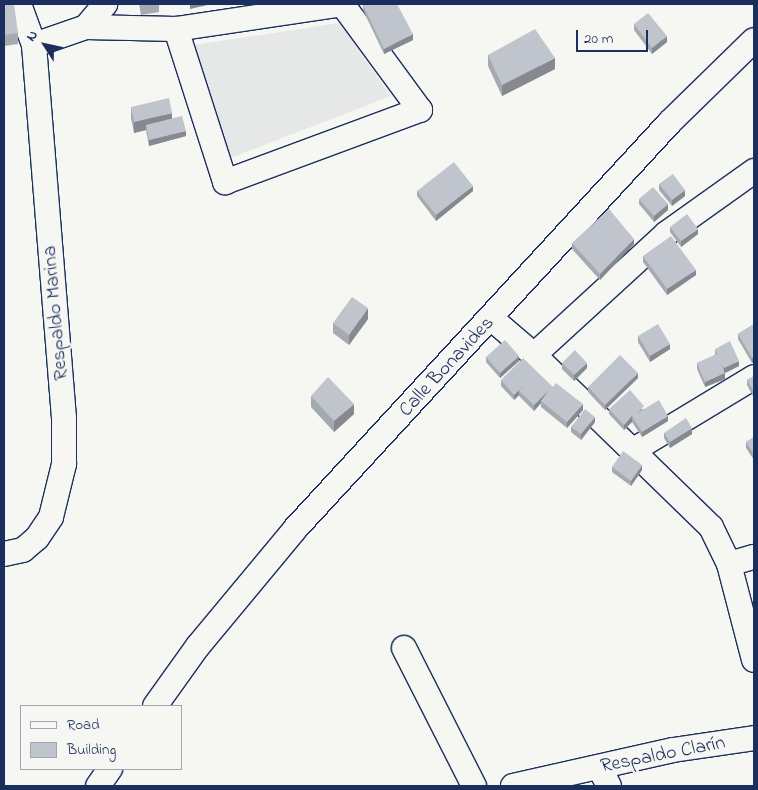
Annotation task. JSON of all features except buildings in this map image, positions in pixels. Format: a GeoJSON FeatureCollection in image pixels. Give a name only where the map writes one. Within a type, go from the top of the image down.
{"type":"FeatureCollection","features":[{"type":"Feature","properties":{"kind":"street","name":"Respaldo Marina"},"geometry":{"type":"LineString","coordinates":[[4,554],[24,550],[37,538],[51,517],[64,464],[64,418],[34,44],[19,4]]}},
{"type":"Feature","properties":{"kind":"street"},"geometry":{"type":"LineString","coordinates":[[86,27],[106,4]]}},
{"type":"Feature","properties":{"kind":"street"},"geometry":{"type":"LineString","coordinates":[[34,44],[86,27],[176,29],[343,4],[420,110],[225,182],[176,29]]}},
{"type":"Feature","properties":{"kind":"street","name":"Calle Bonavides"},"geometry":{"type":"LineString","coordinates":[[156,705],[198,646],[295,529],[492,319],[664,129],[754,40]]}},
{"type":"Feature","properties":{"kind":"street"},"geometry":{"type":"LineString","coordinates":[[534,355],[667,232],[754,171]]}},
{"type":"Feature","properties":{"kind":"street"},"geometry":{"type":"LineString","coordinates":[[492,319],[534,355],[711,527],[728,564],[754,658]]}},
{"type":"Feature","properties":{"kind":"street"},"geometry":{"type":"LineString","coordinates":[[632,451],[754,377]]}},
{"type":"Feature","properties":{"kind":"street"},"geometry":{"type":"LineString","coordinates":[[728,564],[754,557]]}},
{"type":"Feature","properties":{"kind":"street"},"geometry":{"type":"LineString","coordinates":[[404,648],[474,786]]}},
{"type":"Feature","properties":{"kind":"street","name":"Respaldo Clarín"},"geometry":{"type":"LineString","coordinates":[[513,786],[604,777],[754,738]]}},
{"type":"Feature","properties":{"kind":"street"},"geometry":{"type":"LineString","coordinates":[[98,786],[109,770]]}},
{"type":"Feature","properties":{"kind":"shaded area"},"geometry":{"type":"Polygon","coordinates":[[[339,23],[391,96],[228,159],[181,47],[339,23]]]}}]}
